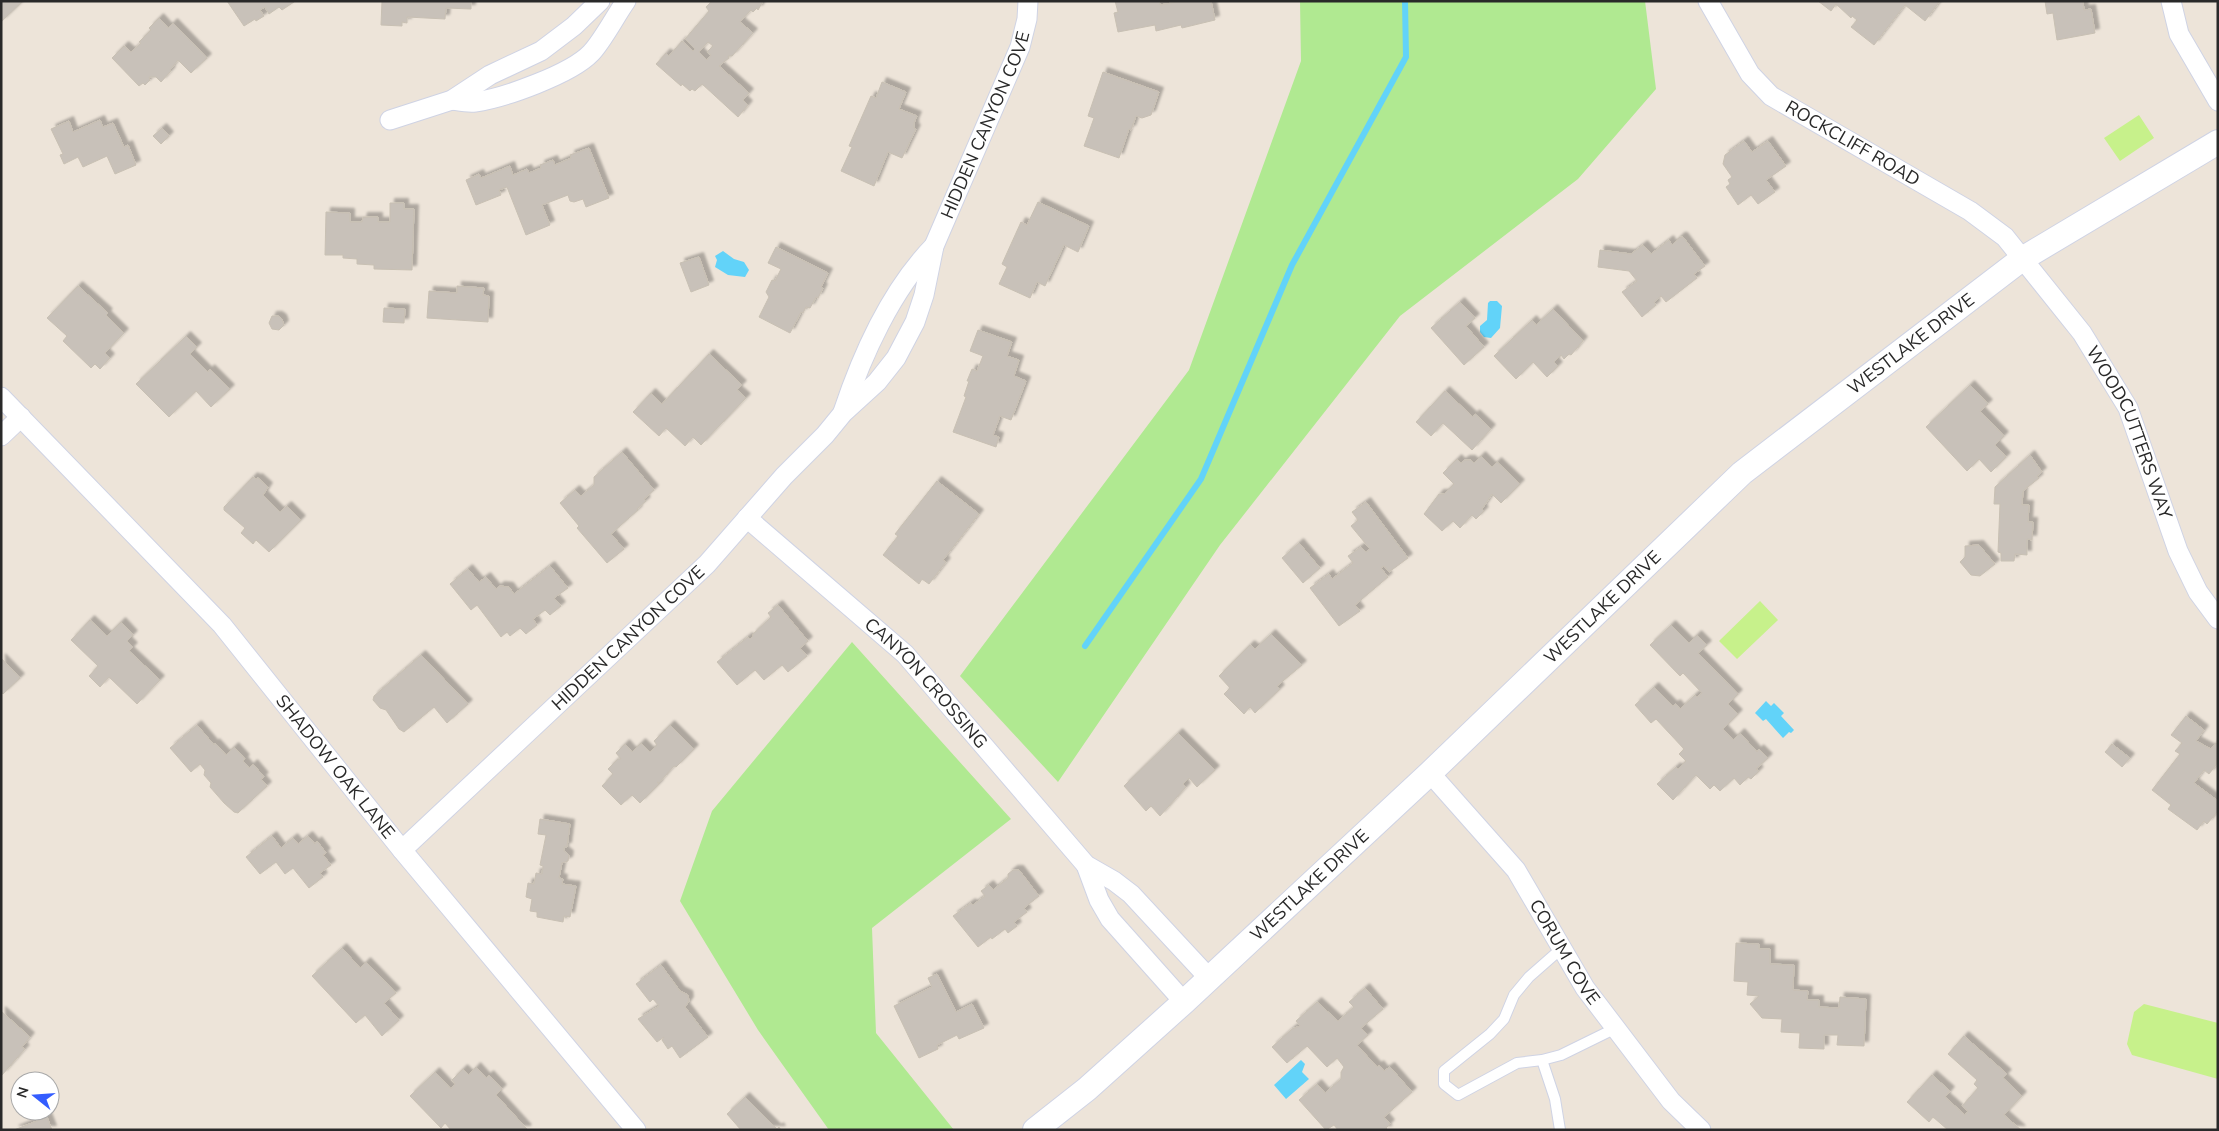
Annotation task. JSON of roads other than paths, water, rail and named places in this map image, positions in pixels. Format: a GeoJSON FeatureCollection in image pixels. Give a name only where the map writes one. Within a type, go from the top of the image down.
{"type":"FeatureCollection","features":[{"type":"Feature","properties":{"kind":"street"},"geometry":{"type":"LineString","coordinates":[[390,120],[452,100],[490,75],[541,51],[574,26],[600,1]]}},
{"type":"Feature","properties":{"kind":"street"},"geometry":{"type":"LineString","coordinates":[[452,100],[474,102],[499,96],[540,83],[576,65],[592,52],[626,1]]}},
{"type":"Feature","properties":{"kind":"street","name":"HIDDEN CANYON COVE"},"geometry":{"type":"LineString","coordinates":[[402,850],[707,564],[784,476],[825,436],[843,413],[877,382],[896,358],[915,322],[924,295],[934,246],[1020,47],[1028,1]]}},
{"type":"Feature","properties":{"kind":"street","name":"ROCKCLIFF ROAD"},"geometry":{"type":"LineString","coordinates":[[1708,1],[1750,74],[1771,96],[1970,211],[2006,237],[2022,259]]}},
{"type":"Feature","properties":{"kind":"street"},"geometry":{"type":"LineString","coordinates":[[2171,1],[2179,34],[2218,101]]}},
{"type":"Feature","properties":{"kind":"street","name":"WESTLAKE DRIVE"},"geometry":{"type":"LineString","coordinates":[[1034,1130],[1087,1089],[1184,1002],[1430,773],[1742,473],[2022,259],[2218,142]]}},
{"type":"Feature","properties":{"kind":"street","name":"HIDDEN CANYON COVE"},"geometry":{"type":"LineString","coordinates":[[843,413],[851,388],[897,294],[918,262],[934,246]]}},
{"type":"Feature","properties":{"kind":"street","name":"WOODCUTTERS WAY"},"geometry":{"type":"LineString","coordinates":[[2022,259],[2082,333],[2128,408],[2178,550],[2198,592],[2218,619]]}},
{"type":"Feature","properties":{"kind":"street","name":"SHADOW OAK LANE"},"geometry":{"type":"LineString","coordinates":[[1,397],[222,625],[402,850],[636,1130]]}},
{"type":"Feature","properties":{"kind":"street"},"geometry":{"type":"LineString","coordinates":[[1,436],[21,417]]}},
{"type":"Feature","properties":{"kind":"street","name":"CANYON CROSSING"},"geometry":{"type":"LineString","coordinates":[[747,518],[905,654],[1086,865],[1114,881],[1131,894],[1209,978]]}},
{"type":"Feature","properties":{"kind":"street","name":"CORUM COVE"},"geometry":{"type":"LineString","coordinates":[[1430,773],[1516,870],[1585,988],[1671,1101],[1694,1127]]}},
{"type":"Feature","properties":{"kind":"street","name":"CANYON CROSSING"},"geometry":{"type":"LineString","coordinates":[[1086,865],[1099,900],[1110,919],[1184,1002]]}},
{"type":"Feature","properties":{"kind":"lane"},"geometry":{"type":"LineString","coordinates":[[1562,948],[1529,977],[1514,995],[1504,1019],[1490,1034],[1444,1071],[1444,1084],[1458,1095],[1516,1062],[1542,1060],[1561,1055],[1616,1028]]}},
{"type":"Feature","properties":{"kind":"lane"},"geometry":{"type":"LineString","coordinates":[[1542,1060],[1555,1098],[1560,1130]]}},
{"type":"Feature","properties":{"kind":"water"},"geometry":{"type":"Polygon","coordinates":[[[723,251],[734,259],[744,262],[749,270],[745,277],[728,275],[715,267],[717,260],[715,256],[723,251]]]}},
{"type":"Feature","properties":{"kind":"water"},"geometry":{"type":"Polygon","coordinates":[[[1490,301],[1497,301],[1502,306],[1500,328],[1491,338],[1484,337],[1480,332],[1480,326],[1487,320],[1488,303],[1490,301]]]}},
{"type":"Feature","properties":{"kind":"water"},"geometry":{"type":"Polygon","coordinates":[[[1766,701],[1771,706],[1774,703],[1784,713],[1781,716],[1794,730],[1783,738],[1766,719],[1763,721],[1755,713],[1766,701]]]}},
{"type":"Feature","properties":{"kind":"water"},"geometry":{"type":"Polygon","coordinates":[[[1301,1060],[1305,1064],[1302,1072],[1309,1079],[1286,1099],[1274,1085],[1301,1060]]]}},
{"type":"Feature","properties":{"kind":"waterway"},"geometry":{"type":"LineString","coordinates":[[1085,646],[1201,479],[1292,265],[1406,57],[1405,1]]}}]}
